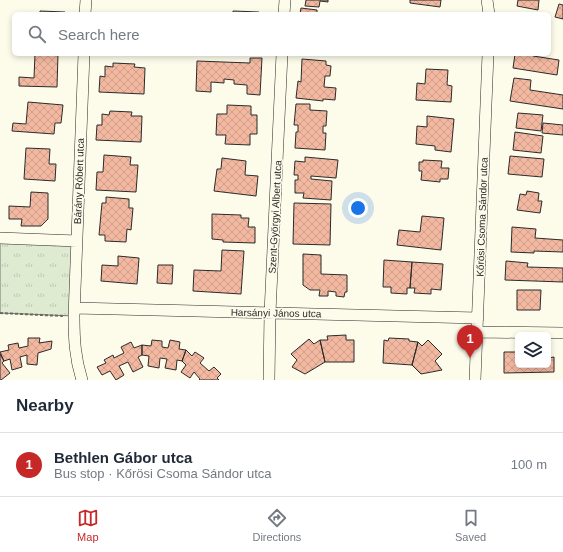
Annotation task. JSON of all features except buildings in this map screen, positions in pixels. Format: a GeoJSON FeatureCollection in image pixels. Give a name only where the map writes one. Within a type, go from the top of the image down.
{"type":"FeatureCollection","features":[{"type":"Feature","properties":{"kind":"street"},"geometry":{"type":"LineString","coordinates":[[85,12],[86,0]]}},
{"type":"Feature","properties":{"kind":"street"},"geometry":{"type":"LineString","coordinates":[[284,12],[285,0]]}},
{"type":"Feature","properties":{"kind":"street"},"geometry":{"type":"LineString","coordinates":[[487,0],[489,12]]}},
{"type":"Feature","properties":{"kind":"street","name":"Bárány Róbert utca"},"geometry":{"type":"LineString","coordinates":[[82,380],[77,365],[74,346],[74,312],[84,56]]}},
{"type":"Feature","properties":{"kind":"street","name":"Szent-Györgyi Albert utca"},"geometry":{"type":"LineString","coordinates":[[269,380],[270,313],[282,56]]}},
{"type":"Feature","properties":{"kind":"street","name":"Kőrösi Csoma Sándor utca"},"geometry":{"type":"LineString","coordinates":[[475,380],[488,56]]}},
{"type":"Feature","properties":{"kind":"street"},"geometry":{"type":"LineString","coordinates":[[0,238],[77,241]]}},
{"type":"Feature","properties":{"kind":"street","name":"Harsányi János utca"},"geometry":{"type":"LineString","coordinates":[[74,312],[270,313],[478,318]]}},
{"type":"Feature","properties":{"kind":"street"},"geometry":{"type":"LineString","coordinates":[[478,332],[563,333]]}},
{"type":"Feature","properties":{"kind":"path"},"geometry":{"type":"LineString","coordinates":[[0,313],[74,312]]}},
{"type":"Feature","properties":{"kind":"green space"},"geometry":{"type":"Polygon","coordinates":[[[0,238],[77,241],[74,316],[0,313],[0,238]]]}},
{"type":"Feature","properties":{"kind":"place","name":"Bethlen Gábor utca"},"geometry":{"type":"Point","coordinates":[470,358]}}]}
